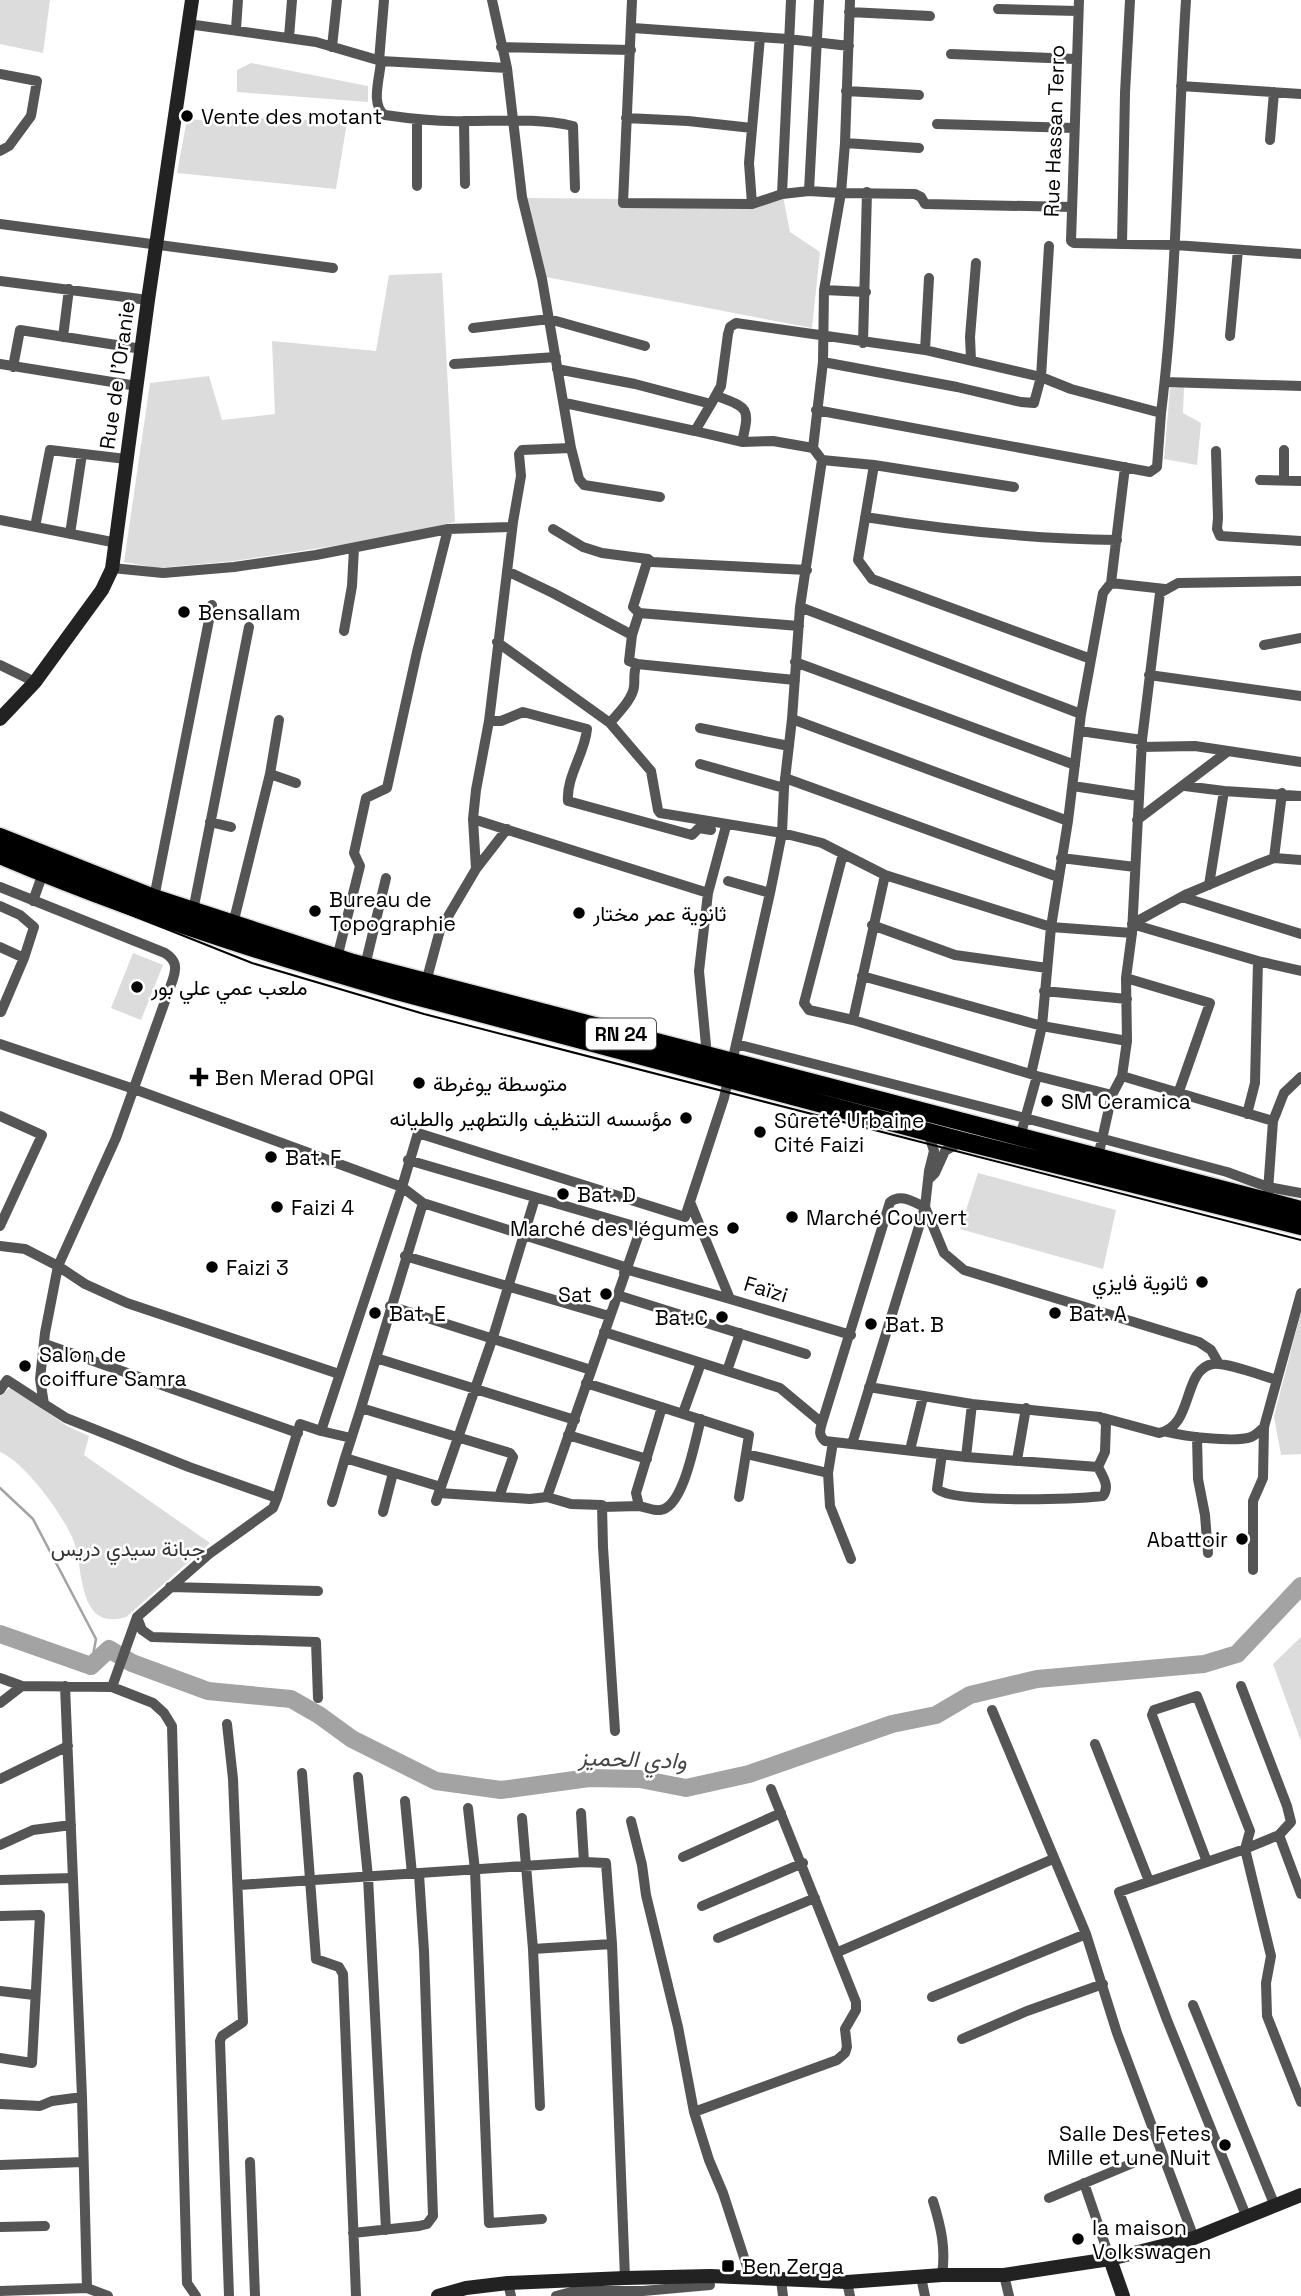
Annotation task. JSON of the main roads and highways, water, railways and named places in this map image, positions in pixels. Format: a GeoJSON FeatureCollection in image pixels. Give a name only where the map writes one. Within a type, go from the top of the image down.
{"type":"FeatureCollection","features":[{"type":"Feature","properties":{"kind":"main road","name":"Rue de l'Oranie"},"geometry":{"type":"LineString","coordinates":[[0,719],[35,682],[103,590],[112,568],[192,0]]}},
{"type":"Feature","properties":{"kind":"main road","name":"RN 24"},"geometry":{"type":"LineString","coordinates":[[0,837],[154,898],[191,919],[233,924],[365,966],[732,1061],[928,1132],[1301,1210]]}},
{"type":"Feature","properties":{"kind":"main road","name":"RN 24"},"geometry":{"type":"LineString","coordinates":[[0,855],[43,873],[191,919],[384,988],[732,1061],[1264,1203],[1301,1226]]}},
{"type":"Feature","properties":{"kind":"main road"},"geometry":{"type":"LineString","coordinates":[[438,2296],[466,2288],[574,2290],[625,2278],[711,2286],[751,2279],[781,2280],[848,2289],[942,2275],[1004,2275],[1110,2259],[1194,2238],[1301,2195]]}},
{"type":"Feature","properties":{"kind":"main road"},"geometry":{"type":"LineString","coordinates":[[1110,2259],[1123,2296]]}},
{"type":"Feature","properties":{"kind":"waterway"},"geometry":{"type":"LineString","coordinates":[[0,1488],[33,1519],[96,1639],[91,1666]]}},
{"type":"Feature","properties":{"kind":"waterway","name":"وادي الحميز"},"geometry":{"type":"LineString","coordinates":[[0,1634],[91,1666],[109,1649],[132,1663],[208,1691],[291,1699],[352,1739],[436,1781],[501,1790],[589,1778],[640,1779],[686,1788],[749,1774],[892,1724],[936,1715],[970,1695],[1037,1679],[1204,1664],[1237,1654],[1301,1586]]}},
{"type":"Feature","properties":{"kind":"tram line"},"geometry":{"type":"LineString","coordinates":[[0,863],[252,963],[424,1014],[1301,1240]]}},
{"type":"Feature","properties":{"kind":"place","name":"Vente des motant"},"geometry":{"type":"Point","coordinates":[187,116]}},
{"type":"Feature","properties":{"kind":"place","name":"Bensallam"},"geometry":{"type":"Point","coordinates":[184,612]}},
{"type":"Feature","properties":{"kind":"place","name":"Bureau de Topographie"},"geometry":{"type":"Point","coordinates":[315,911]}},
{"type":"Feature","properties":{"kind":"place","name":"ثانوية عمر مختار"},"geometry":{"type":"Point","coordinates":[579,913]}},
{"type":"Feature","properties":{"kind":"place","name":"ملعب عمي علي بور"},"geometry":{"type":"Point","coordinates":[137,987]}},
{"type":"Feature","properties":{"kind":"place","name":"Ben Merad OPGI"},"geometry":{"type":"Point","coordinates":[199,1077]}},
{"type":"Feature","properties":{"kind":"place","name":"متوسطة يوغرطة"},"geometry":{"type":"Point","coordinates":[419,1083]}},
{"type":"Feature","properties":{"kind":"place","name":"SM Ceramica"},"geometry":{"type":"Point","coordinates":[1047,1101]}},
{"type":"Feature","properties":{"kind":"place","name":"مؤسسه التنظيف والتطهير والطيانه"},"geometry":{"type":"Point","coordinates":[686,1118]}},
{"type":"Feature","properties":{"kind":"place","name":"Sûreté Urbaine Cité Faizi"},"geometry":{"type":"Point","coordinates":[760,1132]}},
{"type":"Feature","properties":{"kind":"place","name":"Bat. F"},"geometry":{"type":"Point","coordinates":[271,1157]}},
{"type":"Feature","properties":{"kind":"place","name":"Bat. D"},"geometry":{"type":"Point","coordinates":[563,1194]}},
{"type":"Feature","properties":{"kind":"place","name":"Faizi 4"},"geometry":{"type":"Point","coordinates":[277,1207]}},
{"type":"Feature","properties":{"kind":"place","name":"Marché Couvert"},"geometry":{"type":"Point","coordinates":[792,1217]}},
{"type":"Feature","properties":{"kind":"place","name":"Marché des légumes"},"geometry":{"type":"Point","coordinates":[733,1228]}},
{"type":"Feature","properties":{"kind":"place","name":"Faizi 3"},"geometry":{"type":"Point","coordinates":[212,1267]}},
{"type":"Feature","properties":{"kind":"place","name":"ثانوية فايزي"},"geometry":{"type":"Point","coordinates":[1202,1282]}},
{"type":"Feature","properties":{"kind":"place","name":"Sat"},"geometry":{"type":"Point","coordinates":[606,1294]}},
{"type":"Feature","properties":{"kind":"place","name":"Bat. E"},"geometry":{"type":"Point","coordinates":[375,1313]}},
{"type":"Feature","properties":{"kind":"place","name":"Bat. A"},"geometry":{"type":"Point","coordinates":[1055,1313]}},
{"type":"Feature","properties":{"kind":"place","name":"Bat.C"},"geometry":{"type":"Point","coordinates":[722,1317]}},
{"type":"Feature","properties":{"kind":"place","name":"Bat. B"},"geometry":{"type":"Point","coordinates":[871,1324]}},
{"type":"Feature","properties":{"kind":"place","name":"Salon de coiffure Samra"},"geometry":{"type":"Point","coordinates":[25,1366]}},
{"type":"Feature","properties":{"kind":"place","name":"Abattoir"},"geometry":{"type":"Point","coordinates":[1242,1539]}},
{"type":"Feature","properties":{"kind":"place","name":"Salle Des Fetes Mille et une Nuit"},"geometry":{"type":"Point","coordinates":[1225,2145]}},
{"type":"Feature","properties":{"kind":"place","name":"la maison Volkswagen"},"geometry":{"type":"Point","coordinates":[1078,2239]}},
{"type":"Feature","properties":{"kind":"place","name":"Ben Zerga"},"geometry":{"type":"Point","coordinates":[728,2266]}},
{"type":"Feature","properties":{"kind":"park label","name":"جبانة سيدي دريس"},"geometry":{"type":"Point","coordinates":[128,1548]}}]}
